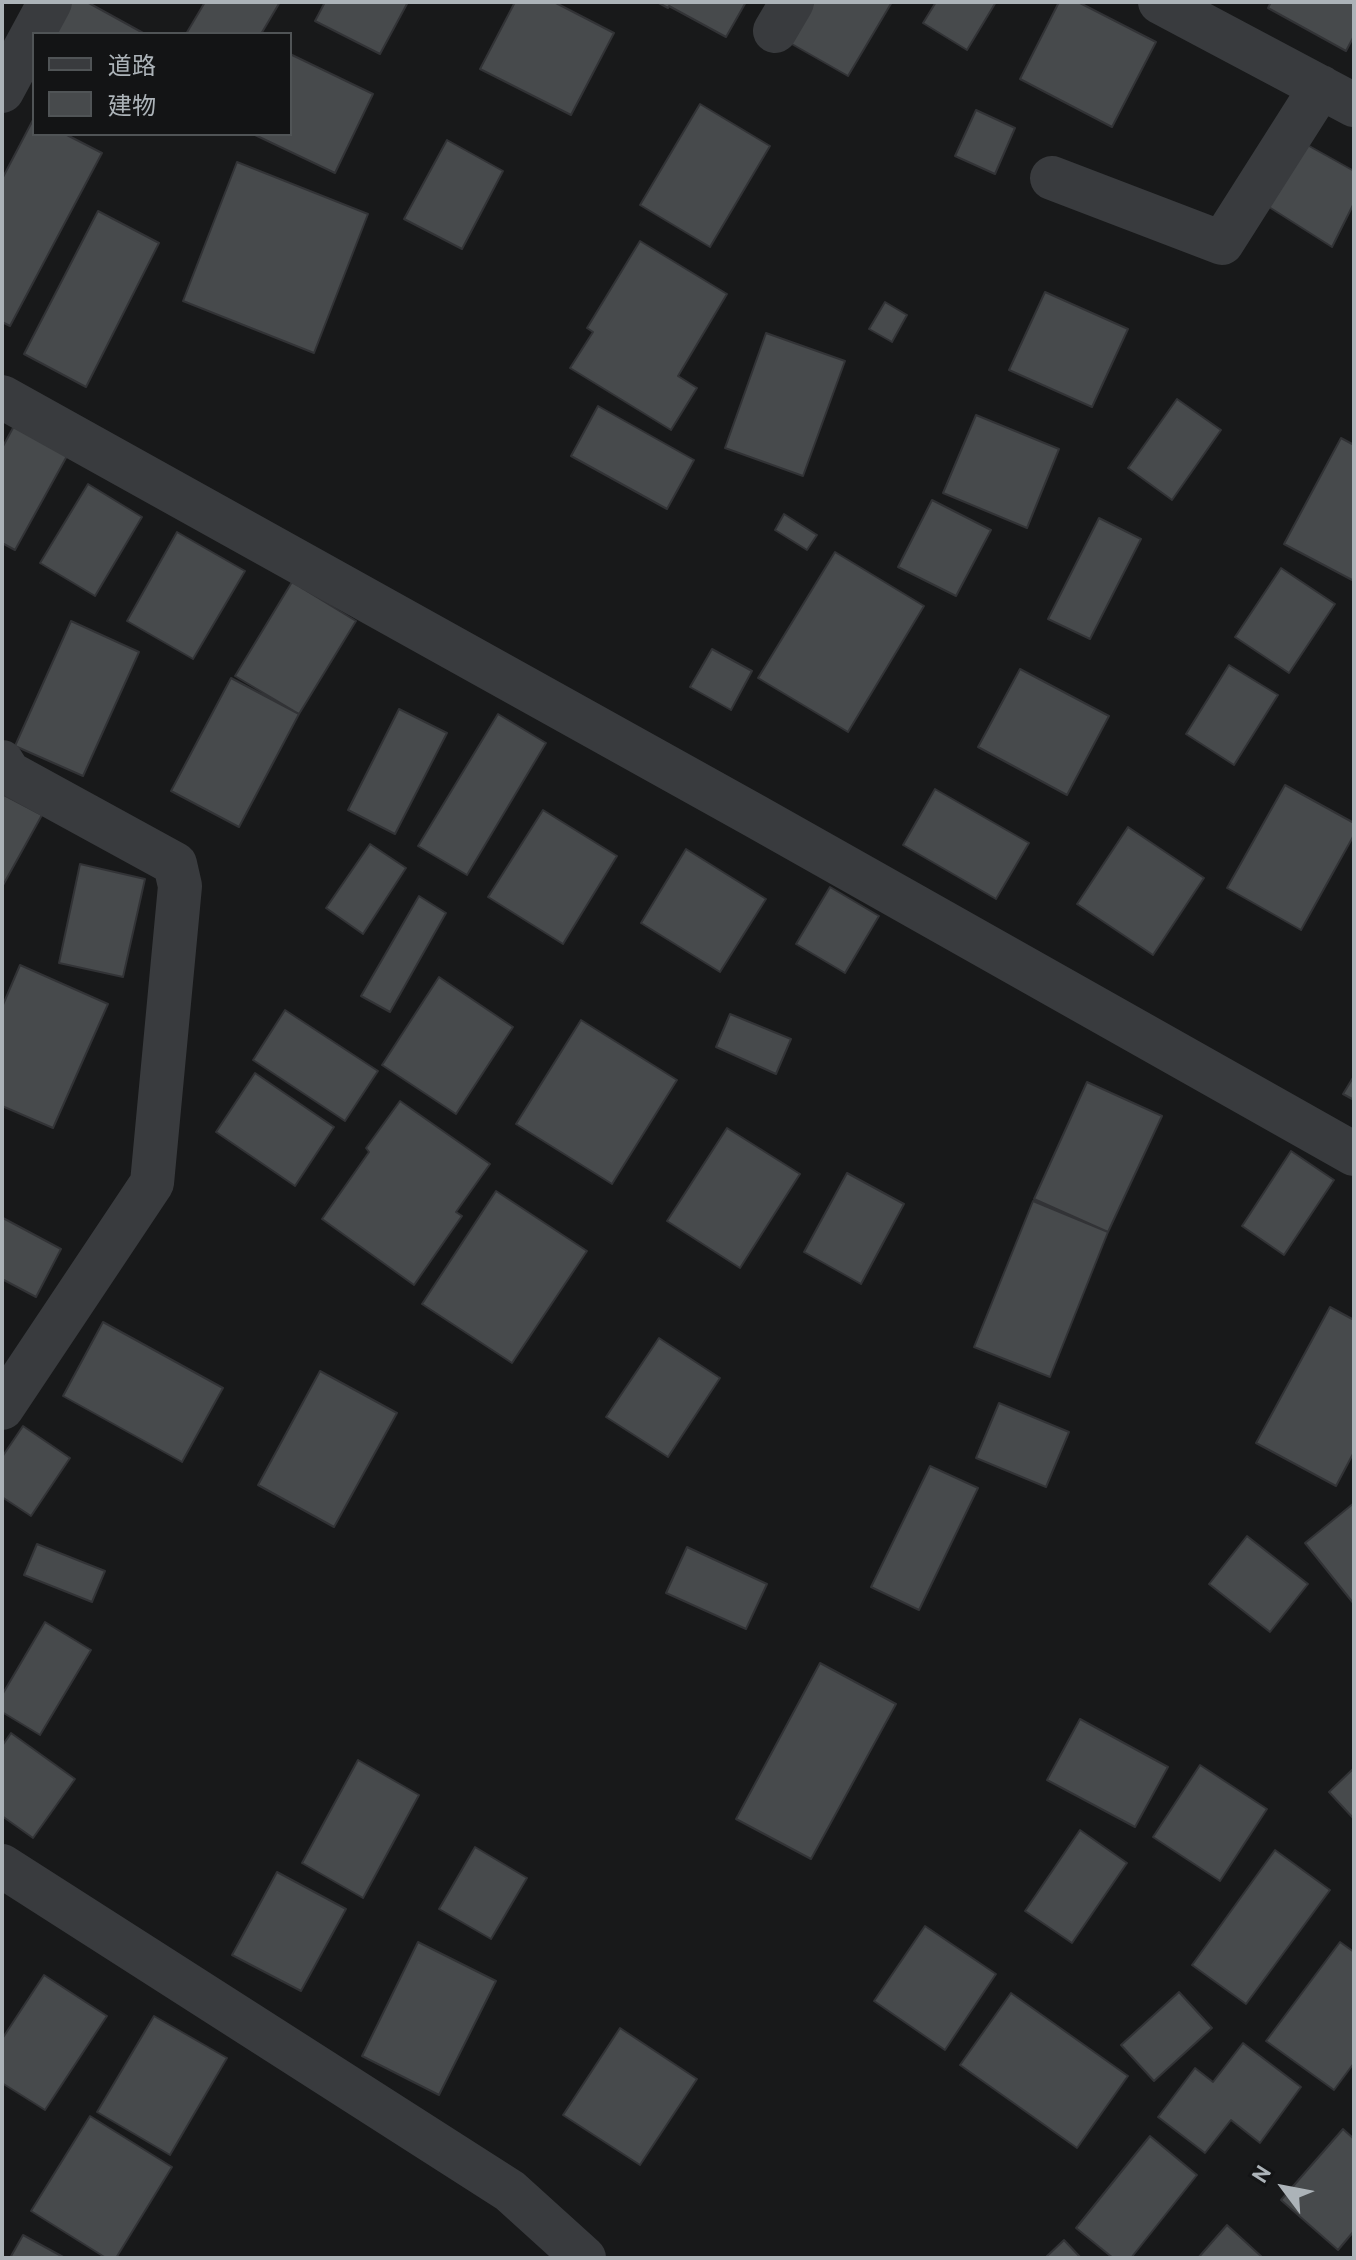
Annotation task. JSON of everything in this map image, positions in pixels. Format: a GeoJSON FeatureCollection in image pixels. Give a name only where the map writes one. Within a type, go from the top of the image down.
{"type":"FeatureCollection","features":[{"type":"Feature","properties":{"kind":"street"},"geometry":{"type":"LineString","coordinates":[[34,32],[50,2]]}},
{"type":"Feature","properties":{"kind":"street"},"geometry":{"type":"LineString","coordinates":[[1052,178],[1222,243],[1337,96],[1160,2]]}},
{"type":"Feature","properties":{"kind":"street"},"geometry":{"type":"LineString","coordinates":[[2,91],[32,35]]}},
{"type":"Feature","properties":{"kind":"street"},"geometry":{"type":"LineString","coordinates":[[2,397],[742,808],[1354,1154]]}},
{"type":"Feature","properties":{"kind":"street"},"geometry":{"type":"LineString","coordinates":[[2,762],[9,773],[175,864],[180,886],[152,1183],[2,1408]]}},
{"type":"Feature","properties":{"kind":"street"},"geometry":{"type":"LineString","coordinates":[[2,1866],[510,2191],[584,2258]]}},
{"type":"Feature","properties":{"kind":"building"},"geometry":{"type":"Polygon","coordinates":[[[71,2],[87,2],[141,32],[55,32],[71,2]]]}},
{"type":"Feature","properties":{"kind":"building"},"geometry":{"type":"Polygon","coordinates":[[[205,2],[280,2],[262,32],[187,32],[205,2]]]}},
{"type":"Feature","properties":{"kind":"building"},"geometry":{"type":"Polygon","coordinates":[[[325,2],[408,2],[380,54],[315,21],[325,2]]]}},
{"type":"Feature","properties":{"kind":"building"},"geometry":{"type":"Polygon","coordinates":[[[515,2],[554,2],[614,33],[571,115],[480,69],[515,2]]]}},
{"type":"Feature","properties":{"kind":"building"},"geometry":{"type":"Polygon","coordinates":[[[657,2],[746,2],[726,37],[657,2]]]}},
{"type":"Feature","properties":{"kind":"building"},"geometry":{"type":"Polygon","coordinates":[[[814,2],[892,2],[848,76],[790,43],[814,2]]]}},
{"type":"Feature","properties":{"kind":"building"},"geometry":{"type":"Polygon","coordinates":[[[936,2],[996,2],[967,50],[923,23],[936,2]]]}},
{"type":"Feature","properties":{"kind":"building"},"geometry":{"type":"Polygon","coordinates":[[[1059,2],[1078,2],[1156,42],[1112,127],[1020,79],[1059,2]]]}},
{"type":"Feature","properties":{"kind":"building"},"geometry":{"type":"Polygon","coordinates":[[[1271,2],[1354,2],[1354,36],[1346,51],[1268,8],[1271,2]]]}},
{"type":"Feature","properties":{"kind":"building"},"geometry":{"type":"Polygon","coordinates":[[[292,55],[373,94],[335,173],[257,136],[292,136],[292,55]]]}},
{"type":"Feature","properties":{"kind":"building"},"geometry":{"type":"Polygon","coordinates":[[[700,104],[770,146],[710,247],[640,205],[700,104]]]}},
{"type":"Feature","properties":{"kind":"building"},"geometry":{"type":"Polygon","coordinates":[[[976,110],[1015,128],[995,174],[955,156],[976,110]]]}},
{"type":"Feature","properties":{"kind":"building"},"geometry":{"type":"Polygon","coordinates":[[[32,122],[32,136],[69,136],[102,153],[10,326],[2,322],[2,179],[32,122]]]}},
{"type":"Feature","properties":{"kind":"building"},"geometry":{"type":"Polygon","coordinates":[[[447,140],[503,171],[462,249],[404,219],[447,140]]]}},
{"type":"Feature","properties":{"kind":"building"},"geometry":{"type":"Polygon","coordinates":[[[1302,142],[1354,171],[1354,203],[1332,247],[1269,207],[1302,142]]]}},
{"type":"Feature","properties":{"kind":"building"},"geometry":{"type":"Polygon","coordinates":[[[237,162],[368,214],[314,353],[183,301],[237,162]]]}},
{"type":"Feature","properties":{"kind":"building"},"geometry":{"type":"Polygon","coordinates":[[[98,211],[159,243],[86,387],[24,354],[98,211]]]}},
{"type":"Feature","properties":{"kind":"building"},"geometry":{"type":"Polygon","coordinates":[[[640,241],[727,294],[678,376],[697,388],[671,430],[570,368],[593,332],[587,328],[640,241]]]}},
{"type":"Feature","properties":{"kind":"building"},"geometry":{"type":"Polygon","coordinates":[[[1045,292],[1128,329],[1092,407],[1009,370],[1045,292]]]}},
{"type":"Feature","properties":{"kind":"building"},"geometry":{"type":"Polygon","coordinates":[[[885,302],[907,315],[892,342],[869,329],[885,302]]]}},
{"type":"Feature","properties":{"kind":"building"},"geometry":{"type":"Polygon","coordinates":[[[766,333],[845,361],[803,476],[725,448],[766,333]]]}},
{"type":"Feature","properties":{"kind":"building"},"geometry":{"type":"Polygon","coordinates":[[[1177,399],[1221,430],[1172,500],[1128,468],[1177,399]]]}},
{"type":"Feature","properties":{"kind":"building"},"geometry":{"type":"Polygon","coordinates":[[[598,406],[694,460],[667,509],[571,456],[598,406]]]}},
{"type":"Feature","properties":{"kind":"building"},"geometry":{"type":"Polygon","coordinates":[[[976,415],[1059,449],[1027,528],[943,493],[976,415]]]}},
{"type":"Feature","properties":{"kind":"building"},"geometry":{"type":"Polygon","coordinates":[[[14,426],[67,456],[15,550],[2,543],[2,448],[14,426]]]}},
{"type":"Feature","properties":{"kind":"building"},"geometry":{"type":"Polygon","coordinates":[[[1341,438],[1354,445],[1354,581],[1284,544],[1341,438]]]}},
{"type":"Feature","properties":{"kind":"building"},"geometry":{"type":"Polygon","coordinates":[[[88,484],[142,517],[95,596],[40,563],[88,484]]]}},
{"type":"Feature","properties":{"kind":"building"},"geometry":{"type":"Polygon","coordinates":[[[932,500],[991,530],[956,596],[898,567],[932,500]]]}},
{"type":"Feature","properties":{"kind":"building"},"geometry":{"type":"Polygon","coordinates":[[[784,514],[817,535],[807,550],[775,530],[784,514]]]}},
{"type":"Feature","properties":{"kind":"building"},"geometry":{"type":"Polygon","coordinates":[[[1099,518],[1141,539],[1090,639],[1048,619],[1099,518]]]}},
{"type":"Feature","properties":{"kind":"building"},"geometry":{"type":"Polygon","coordinates":[[[177,532],[245,571],[193,659],[127,621],[177,532]]]}},
{"type":"Feature","properties":{"kind":"building"},"geometry":{"type":"Polygon","coordinates":[[[835,552],[924,606],[848,732],[758,678],[835,552]]]}},
{"type":"Feature","properties":{"kind":"building"},"geometry":{"type":"Polygon","coordinates":[[[1281,568],[1335,604],[1289,673],[1235,637],[1281,568]]]}},
{"type":"Feature","properties":{"kind":"building"},"geometry":{"type":"Polygon","coordinates":[[[292,582],[356,621],[299,714],[235,676],[292,582]]]}},
{"type":"Feature","properties":{"kind":"building"},"geometry":{"type":"Polygon","coordinates":[[[71,621],[139,652],[83,776],[15,746],[71,621]]]}},
{"type":"Feature","properties":{"kind":"building"},"geometry":{"type":"Polygon","coordinates":[[[712,649],[752,671],[731,710],[690,687],[712,649]]]}},
{"type":"Feature","properties":{"kind":"building"},"geometry":{"type":"Polygon","coordinates":[[[1229,665],[1278,695],[1234,765],[1186,734],[1229,665]]]}},
{"type":"Feature","properties":{"kind":"building"},"geometry":{"type":"Polygon","coordinates":[[[1020,669],[1109,716],[1067,795],[978,747],[1020,669]]]}},
{"type":"Feature","properties":{"kind":"building"},"geometry":{"type":"Polygon","coordinates":[[[231,678],[299,714],[239,827],[171,791],[231,678]]]}},
{"type":"Feature","properties":{"kind":"building"},"geometry":{"type":"Polygon","coordinates":[[[399,709],[447,733],[395,834],[348,810],[399,709]]]}},
{"type":"Feature","properties":{"kind":"building"},"geometry":{"type":"Polygon","coordinates":[[[498,714],[546,743],[467,875],[418,846],[498,714]]]}},
{"type":"Feature","properties":{"kind":"building"},"geometry":{"type":"Polygon","coordinates":[[[1285,785],[1354,823],[1354,835],[1301,930],[1227,888],[1285,785]]]}},
{"type":"Feature","properties":{"kind":"building"},"geometry":{"type":"Polygon","coordinates":[[[935,789],[1029,843],[996,899],[903,845],[935,789]]]}},
{"type":"Feature","properties":{"kind":"building"},"geometry":{"type":"Polygon","coordinates":[[[2,794],[42,815],[2,887],[2,794]]]}},
{"type":"Feature","properties":{"kind":"building"},"geometry":{"type":"Polygon","coordinates":[[[543,810],[617,856],[563,944],[488,897],[543,810]]]}},
{"type":"Feature","properties":{"kind":"building"},"geometry":{"type":"Polygon","coordinates":[[[1128,827],[1204,878],[1153,955],[1077,904],[1128,827]]]}},
{"type":"Feature","properties":{"kind":"building"},"geometry":{"type":"Polygon","coordinates":[[[370,844],[406,868],[363,934],[326,908],[370,844]]]}},
{"type":"Feature","properties":{"kind":"building"},"geometry":{"type":"Polygon","coordinates":[[[686,849],[766,899],[720,972],[641,923],[686,849]]]}},
{"type":"Feature","properties":{"kind":"building"},"geometry":{"type":"Polygon","coordinates":[[[80,864],[145,879],[123,977],[59,963],[80,864]]]}},
{"type":"Feature","properties":{"kind":"building"},"geometry":{"type":"Polygon","coordinates":[[[830,887],[879,916],[845,973],[796,944],[830,887]]]}},
{"type":"Feature","properties":{"kind":"building"},"geometry":{"type":"Polygon","coordinates":[[[419,896],[446,913],[390,1012],[361,996],[419,896]]]}},
{"type":"Feature","properties":{"kind":"building"},"geometry":{"type":"Polygon","coordinates":[[[20,965],[108,1004],[53,1128],[2,1106],[2,1007],[20,965]]]}},
{"type":"Feature","properties":{"kind":"building"},"geometry":{"type":"Polygon","coordinates":[[[439,977],[513,1027],[456,1114],[382,1065],[439,977]]]}},
{"type":"Feature","properties":{"kind":"building"},"geometry":{"type":"Polygon","coordinates":[[[285,1010],[378,1071],[345,1121],[253,1060],[285,1010]]]}},
{"type":"Feature","properties":{"kind":"building"},"geometry":{"type":"Polygon","coordinates":[[[730,1014],[791,1039],[776,1074],[716,1047],[730,1014]]]}},
{"type":"Feature","properties":{"kind":"building"},"geometry":{"type":"Polygon","coordinates":[[[581,1020],[677,1080],[612,1184],[516,1124],[581,1020]]]}},
{"type":"Feature","properties":{"kind":"building"},"geometry":{"type":"Polygon","coordinates":[[[255,1073],[334,1127],[295,1186],[216,1132],[255,1073]]]}},
{"type":"Feature","properties":{"kind":"building"},"geometry":{"type":"Polygon","coordinates":[[[1354,1076],[1354,1100],[1343,1094],[1354,1076]]]}},
{"type":"Feature","properties":{"kind":"building"},"geometry":{"type":"Polygon","coordinates":[[[1087,1082],[1162,1116],[1108,1232],[1034,1199],[1087,1082]]]}},
{"type":"Feature","properties":{"kind":"building"},"geometry":{"type":"Polygon","coordinates":[[[400,1101],[490,1164],[456,1212],[462,1216],[414,1285],[322,1219],[369,1152],[366,1148],[400,1101]]]}},
{"type":"Feature","properties":{"kind":"building"},"geometry":{"type":"Polygon","coordinates":[[[727,1128],[800,1174],[740,1268],[667,1221],[727,1128]]]}},
{"type":"Feature","properties":{"kind":"building"},"geometry":{"type":"Polygon","coordinates":[[[1291,1151],[1334,1180],[1284,1255],[1242,1226],[1291,1151]]]}},
{"type":"Feature","properties":{"kind":"building"},"geometry":{"type":"Polygon","coordinates":[[[847,1173],[904,1204],[861,1284],[804,1252],[847,1173]]]}},
{"type":"Feature","properties":{"kind":"building"},"geometry":{"type":"Polygon","coordinates":[[[496,1191],[587,1251],[512,1363],[422,1304],[496,1191]]]}},
{"type":"Feature","properties":{"kind":"building"},"geometry":{"type":"Polygon","coordinates":[[[1033,1201],[1108,1232],[1050,1377],[974,1347],[1033,1201]]]}},
{"type":"Feature","properties":{"kind":"building"},"geometry":{"type":"Polygon","coordinates":[[[3,1218],[61,1249],[36,1297],[2,1279],[3,1218]]]}},
{"type":"Feature","properties":{"kind":"building"},"geometry":{"type":"Polygon","coordinates":[[[1330,1307],[1354,1320],[1354,1452],[1336,1486],[1256,1443],[1330,1307]]]}},
{"type":"Feature","properties":{"kind":"building"},"geometry":{"type":"Polygon","coordinates":[[[103,1322],[223,1388],[182,1462],[63,1396],[103,1322]]]}},
{"type":"Feature","properties":{"kind":"building"},"geometry":{"type":"Polygon","coordinates":[[[659,1338],[720,1378],[668,1457],[606,1417],[659,1338]]]}},
{"type":"Feature","properties":{"kind":"building"},"geometry":{"type":"Polygon","coordinates":[[[320,1371],[397,1413],[334,1527],[258,1485],[320,1371]]]}},
{"type":"Feature","properties":{"kind":"building"},"geometry":{"type":"Polygon","coordinates":[[[999,1403],[1069,1432],[1046,1487],[976,1458],[999,1403]]]}},
{"type":"Feature","properties":{"kind":"building"},"geometry":{"type":"Polygon","coordinates":[[[23,1426],[70,1458],[31,1516],[2,1497],[2,1457],[23,1426]]]}},
{"type":"Feature","properties":{"kind":"building"},"geometry":{"type":"Polygon","coordinates":[[[930,1466],[978,1488],[919,1610],[871,1587],[930,1466]]]}},
{"type":"Feature","properties":{"kind":"building"},"geometry":{"type":"Polygon","coordinates":[[[1354,1503],[1354,1604],[1305,1543],[1354,1503]]]}},
{"type":"Feature","properties":{"kind":"building"},"geometry":{"type":"Polygon","coordinates":[[[1247,1536],[1308,1584],[1270,1632],[1209,1584],[1247,1536]]]}},
{"type":"Feature","properties":{"kind":"building"},"geometry":{"type":"Polygon","coordinates":[[[37,1544],[105,1571],[92,1602],[24,1575],[37,1544]]]}},
{"type":"Feature","properties":{"kind":"building"},"geometry":{"type":"Polygon","coordinates":[[[687,1547],[767,1584],[746,1629],[666,1593],[687,1547]]]}},
{"type":"Feature","properties":{"kind":"building"},"geometry":{"type":"Polygon","coordinates":[[[45,1622],[91,1650],[40,1735],[2,1712],[2,1695],[45,1622]]]}},
{"type":"Feature","properties":{"kind":"building"},"geometry":{"type":"Polygon","coordinates":[[[820,1663],[896,1704],[811,1859],[736,1819],[820,1663]]]}},
{"type":"Feature","properties":{"kind":"building"},"geometry":{"type":"Polygon","coordinates":[[[1080,1719],[1168,1767],[1135,1827],[1047,1780],[1080,1719]]]}},
{"type":"Feature","properties":{"kind":"building"},"geometry":{"type":"Polygon","coordinates":[[[11,1733],[75,1779],[33,1838],[2,1816],[2,1746],[11,1733]]]}},
{"type":"Feature","properties":{"kind":"building"},"geometry":{"type":"Polygon","coordinates":[[[358,1760],[419,1795],[363,1898],[302,1863],[358,1760]]]}},
{"type":"Feature","properties":{"kind":"building"},"geometry":{"type":"Polygon","coordinates":[[[1200,1765],[1267,1809],[1220,1881],[1153,1837],[1200,1765]]]}},
{"type":"Feature","properties":{"kind":"building"},"geometry":{"type":"Polygon","coordinates":[[[1354,1768],[1354,1819],[1329,1792],[1354,1768]]]}},
{"type":"Feature","properties":{"kind":"building"},"geometry":{"type":"Polygon","coordinates":[[[1080,1830],[1127,1863],[1072,1943],[1025,1911],[1080,1830]]]}},
{"type":"Feature","properties":{"kind":"building"},"geometry":{"type":"Polygon","coordinates":[[[475,1847],[527,1878],[491,1939],[439,1909],[475,1847]]]}},
{"type":"Feature","properties":{"kind":"building"},"geometry":{"type":"Polygon","coordinates":[[[1275,1850],[1330,1890],[1246,2004],[1192,1965],[1275,1850]]]}},
{"type":"Feature","properties":{"kind":"building"},"geometry":{"type":"Polygon","coordinates":[[[277,1872],[346,1909],[301,1991],[232,1955],[277,1872]]]}},
{"type":"Feature","properties":{"kind":"building"},"geometry":{"type":"Polygon","coordinates":[[[925,1926],[996,1974],[945,2050],[874,2001],[925,1926]]]}},
{"type":"Feature","properties":{"kind":"building"},"geometry":{"type":"Polygon","coordinates":[[[418,1942],[496,1981],[439,2095],[362,2056],[418,1942]]]}},
{"type":"Feature","properties":{"kind":"building"},"geometry":{"type":"Polygon","coordinates":[[[1340,1942],[1354,1952],[1354,2063],[1334,2090],[1266,2041],[1340,1942]]]}},
{"type":"Feature","properties":{"kind":"building"},"geometry":{"type":"Polygon","coordinates":[[[44,1975],[107,2016],[45,2110],[2,2083],[2,2039],[44,1975]]]}},
{"type":"Feature","properties":{"kind":"building"},"geometry":{"type":"Polygon","coordinates":[[[1179,1992],[1212,2028],[1154,2081],[1121,2045],[1179,1992]]]}},
{"type":"Feature","properties":{"kind":"building"},"geometry":{"type":"Polygon","coordinates":[[[1011,1993],[1128,2076],[1077,2148],[960,2065],[1011,1993]]]}},
{"type":"Feature","properties":{"kind":"building"},"geometry":{"type":"Polygon","coordinates":[[[154,2016],[227,2058],[170,2155],[97,2112],[154,2016]]]}},
{"type":"Feature","properties":{"kind":"building"},"geometry":{"type":"Polygon","coordinates":[[[620,2028],[697,2079],[640,2165],[563,2115],[620,2028]]]}},
{"type":"Feature","properties":{"kind":"building"},"geometry":{"type":"Polygon","coordinates":[[[1243,2043],[1301,2087],[1260,2143],[1231,2120],[1205,2153],[1158,2117],[1195,2068],[1213,2082],[1243,2043]]]}},
{"type":"Feature","properties":{"kind":"building"},"geometry":{"type":"Polygon","coordinates":[[[90,2116],[172,2167],[116,2258],[106,2258],[31,2211],[90,2116]]]}},
{"type":"Feature","properties":{"kind":"building"},"geometry":{"type":"Polygon","coordinates":[[[1343,2129],[1354,2139],[1354,2231],[1338,2250],[1281,2200],[1343,2129]]]}},
{"type":"Feature","properties":{"kind":"building"},"geometry":{"type":"Polygon","coordinates":[[[1150,2136],[1197,2175],[1131,2258],[1113,2258],[1076,2228],[1150,2136]]]}},
{"type":"Feature","properties":{"kind":"building"},"geometry":{"type":"Polygon","coordinates":[[[1227,2225],[1263,2258],[1198,2258],[1227,2225]]]}},
{"type":"Feature","properties":{"kind":"building"},"geometry":{"type":"Polygon","coordinates":[[[23,2235],[65,2258],[10,2258],[23,2235]]]}},
{"type":"Feature","properties":{"kind":"building"},"geometry":{"type":"Polygon","coordinates":[[[1064,2240],[1081,2258],[1045,2258],[1064,2240]]]}}]}
